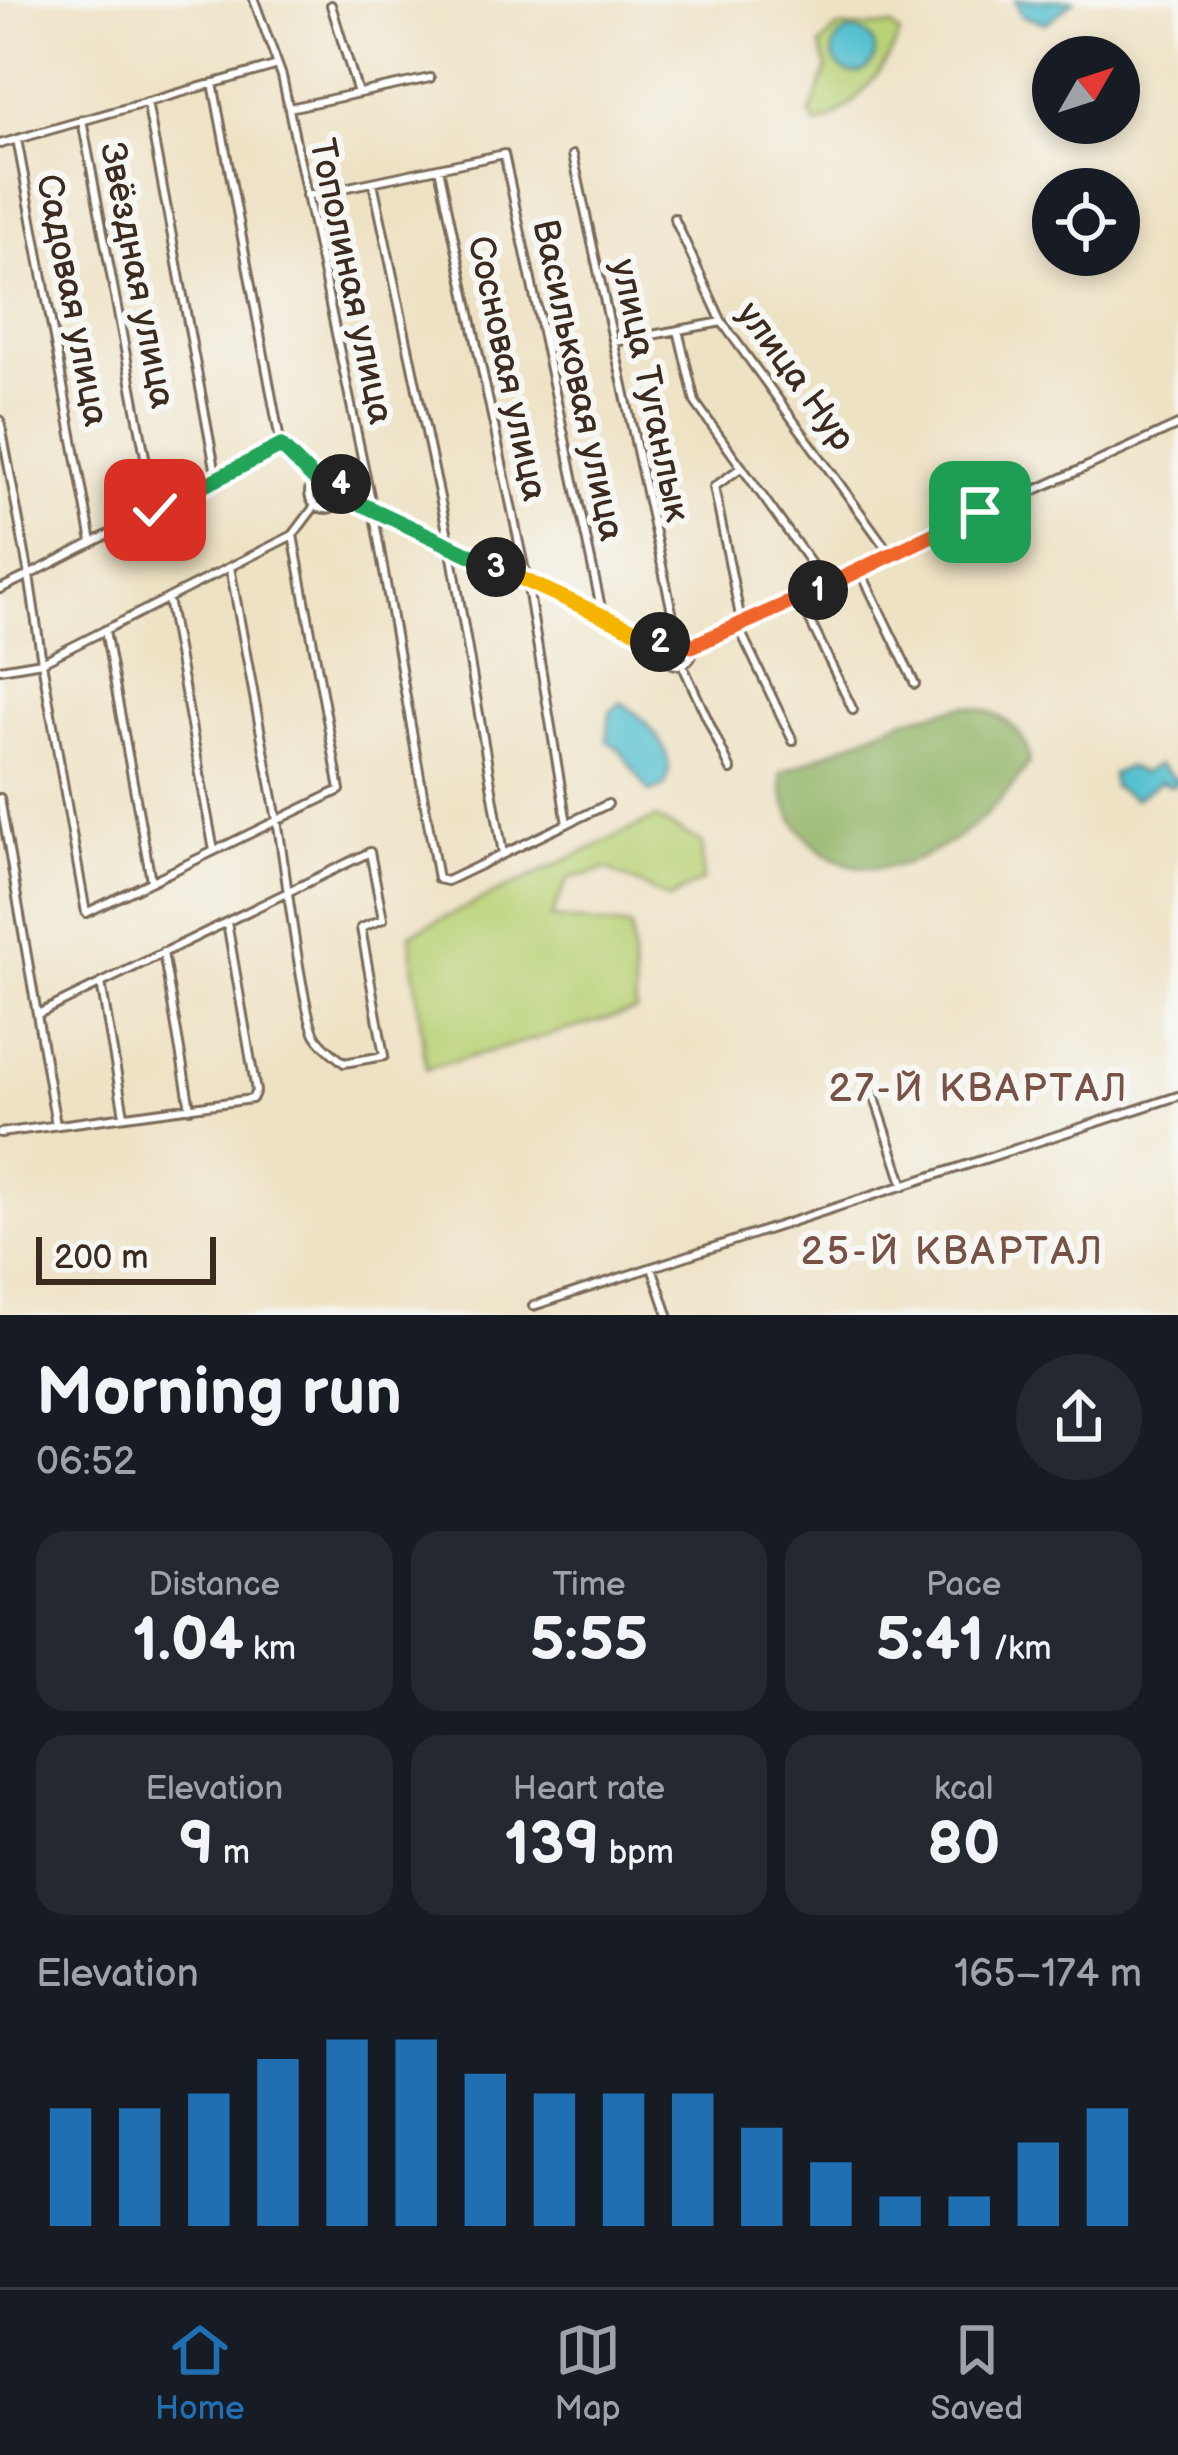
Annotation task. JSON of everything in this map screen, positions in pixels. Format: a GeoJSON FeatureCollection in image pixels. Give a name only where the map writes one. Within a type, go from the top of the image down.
{"type":"FeatureCollection","features":[{"type":"Feature","properties":{"kind":"street","name":"Тополиная улица"},"geometry":{"type":"LineString","coordinates":[[254,0],[289,108],[374,510],[438,879],[447,881],[503,854]]}},
{"type":"Feature","properties":{"kind":"street"},"geometry":{"type":"LineString","coordinates":[[331,5],[358,93]]}},
{"type":"Feature","properties":{"kind":"street"},"geometry":{"type":"LineString","coordinates":[[0,144],[278,64]]}},
{"type":"Feature","properties":{"kind":"street"},"geometry":{"type":"LineString","coordinates":[[289,108],[430,78]]}},
{"type":"Feature","properties":{"kind":"street"},"geometry":{"type":"LineString","coordinates":[[213,83],[281,446],[314,479]]}},
{"type":"Feature","properties":{"kind":"street"},"geometry":{"type":"LineString","coordinates":[[147,102],[218,479]]}},
{"type":"Feature","properties":{"kind":"street","name":"Звёздная улица"},"geometry":{"type":"LineString","coordinates":[[82,121],[155,510]]}},
{"type":"Feature","properties":{"kind":"street","name":"Садовая улица"},"geometry":{"type":"LineString","coordinates":[[17,139],[92,542]]}},
{"type":"Feature","properties":{"kind":"street","name":"Васильковая улица"},"geometry":{"type":"LineString","coordinates":[[439,168],[504,154],[603,617]]}},
{"type":"Feature","properties":{"kind":"street","name":"улица Туганлык"},"geometry":{"type":"LineString","coordinates":[[573,155],[677,635]]}},
{"type":"Feature","properties":{"kind":"street"},"geometry":{"type":"LineString","coordinates":[[306,196],[439,168]]}},
{"type":"Feature","properties":{"kind":"street","name":"Сосновая улица"},"geometry":{"type":"LineString","coordinates":[[439,168],[525,581],[566,824]]}},
{"type":"Feature","properties":{"kind":"street"},"geometry":{"type":"LineString","coordinates":[[373,182],[450,545],[503,854],[608,805]]}},
{"type":"Feature","properties":{"kind":"street","name":"улица Нур"},"geometry":{"type":"LineString","coordinates":[[674,218],[722,322],[891,555]]}},
{"type":"Feature","properties":{"kind":"street"},"geometry":{"type":"LineString","coordinates":[[614,342],[722,322]]}},
{"type":"Feature","properties":{"kind":"street"},"geometry":{"type":"LineString","coordinates":[[678,330],[695,402],[826,586]]}},
{"type":"Feature","properties":{"kind":"street"},"geometry":{"type":"LineString","coordinates":[[0,420],[86,913],[340,790],[293,536]]}},
{"type":"Feature","properties":{"kind":"street"},"geometry":{"type":"LineString","coordinates":[[682,664],[692,646],[1178,424]]}},
{"type":"Feature","properties":{"kind":"street"},"geometry":{"type":"LineString","coordinates":[[0,590],[281,446]]}},
{"type":"Feature","properties":{"kind":"street"},"geometry":{"type":"LineString","coordinates":[[742,467],[714,487],[741,627],[793,741]]}},
{"type":"Feature","properties":{"kind":"street"},"geometry":{"type":"LineString","coordinates":[[314,479],[335,477],[344,496],[664,644]]}},
{"type":"Feature","properties":{"kind":"street"},"geometry":{"type":"LineString","coordinates":[[314,479],[309,493],[315,506],[328,510],[344,496]]}},
{"type":"Feature","properties":{"kind":"street"},"geometry":{"type":"LineString","coordinates":[[0,669],[42,662],[293,536],[315,506]]}},
{"type":"Feature","properties":{"kind":"street"},"geometry":{"type":"LineString","coordinates":[[38,1014],[226,921],[290,890],[370,852],[382,919],[361,928],[384,1056],[344,1063],[315,1035],[290,890],[284,855],[230,567]]}},
{"type":"Feature","properties":{"kind":"street"},"geometry":{"type":"LineString","coordinates":[[860,570],[915,684]]}},
{"type":"Feature","properties":{"kind":"street"},"geometry":{"type":"LineString","coordinates":[[168,598],[214,851]]}},
{"type":"Feature","properties":{"kind":"street"},"geometry":{"type":"LineString","coordinates":[[800,599],[854,710]]}},
{"type":"Feature","properties":{"kind":"street"},"geometry":{"type":"LineString","coordinates":[[105,630],[151,882]]}},
{"type":"Feature","properties":{"kind":"street"},"geometry":{"type":"LineString","coordinates":[[664,644],[677,635],[692,646]]}},
{"type":"Feature","properties":{"kind":"street"},"geometry":{"type":"LineString","coordinates":[[664,644],[667,660],[682,664]]}},
{"type":"Feature","properties":{"kind":"street"},"geometry":{"type":"LineString","coordinates":[[682,664],[731,770]]}},
{"type":"Feature","properties":{"kind":"street"},"geometry":{"type":"LineString","coordinates":[[0,798],[56,1125]]}},
{"type":"Feature","properties":{"kind":"street"},"geometry":{"type":"LineString","coordinates":[[0,1133],[255,1095],[226,921]]}},
{"type":"Feature","properties":{"kind":"street"},"geometry":{"type":"LineString","coordinates":[[163,952],[190,1108]]}},
{"type":"Feature","properties":{"kind":"street"},"geometry":{"type":"LineString","coordinates":[[101,983],[124,1116]]}},
{"type":"Feature","properties":{"kind":"street"},"geometry":{"type":"LineString","coordinates":[[868,1077],[904,1186]]}},
{"type":"Feature","properties":{"kind":"street"},"geometry":{"type":"LineString","coordinates":[[533,1306],[1178,1096]]}},
{"type":"Feature","properties":{"kind":"street"},"geometry":{"type":"LineString","coordinates":[[652,1267],[668,1315]]}},
{"type":"Feature","properties":{"kind":"green space"},"geometry":{"type":"Polygon","coordinates":[[[892,26],[900,34],[877,74],[855,100],[817,125],[810,114],[827,68],[820,46],[837,28],[892,26]]]}},
{"type":"Feature","properties":{"kind":"green space"},"geometry":{"type":"Polygon","coordinates":[[[965,706],[988,711],[1009,723],[1023,740],[1029,763],[989,812],[963,834],[904,864],[874,868],[844,863],[801,831],[786,804],[781,773],[905,719],[965,706]]]}},
{"type":"Feature","properties":{"kind":"green space"},"geometry":{"type":"Polygon","coordinates":[[[655,818],[702,843],[703,880],[669,899],[607,869],[568,879],[551,918],[631,927],[636,1011],[426,1069],[410,934],[655,818]]]}},
{"type":"Feature","properties":{"kind":"water"},"geometry":{"type":"Polygon","coordinates":[[[1015,0],[1074,1],[1046,23],[1022,16],[1015,0]]]}},
{"type":"Feature","properties":{"kind":"water"},"geometry":{"type":"Polygon","coordinates":[[[854,31],[869,37],[875,52],[869,67],[854,73],[839,67],[833,52],[839,37],[854,31]]]}},
{"type":"Feature","properties":{"kind":"water"},"geometry":{"type":"Polygon","coordinates":[[[621,702],[651,729],[665,752],[669,765],[663,788],[649,792],[619,749],[607,741],[610,712],[621,702]]]}},
{"type":"Feature","properties":{"kind":"water"},"geometry":{"type":"Polygon","coordinates":[[[1158,765],[1178,781],[1172,786],[1160,782],[1135,799],[1113,787],[1112,774],[1128,767],[1142,773],[1158,765]]]}},
{"type":"Feature","properties":{"kind":"district","name":"27-Й КВАРТАЛ"},"geometry":{"type":"Point","coordinates":[979,1087]}},
{"type":"Feature","properties":{"kind":"district","name":"25-Й КВАРТАЛ"},"geometry":{"type":"Point","coordinates":[953,1250]}},
{"type":"Feature","properties":{"kind":"route"},"geometry":{"type":"LineString","coordinates":[[155,510],[281,446],[314,479],[335,477],[344,496],[664,644],[679,635],[692,646],[980,512]]}}]}
